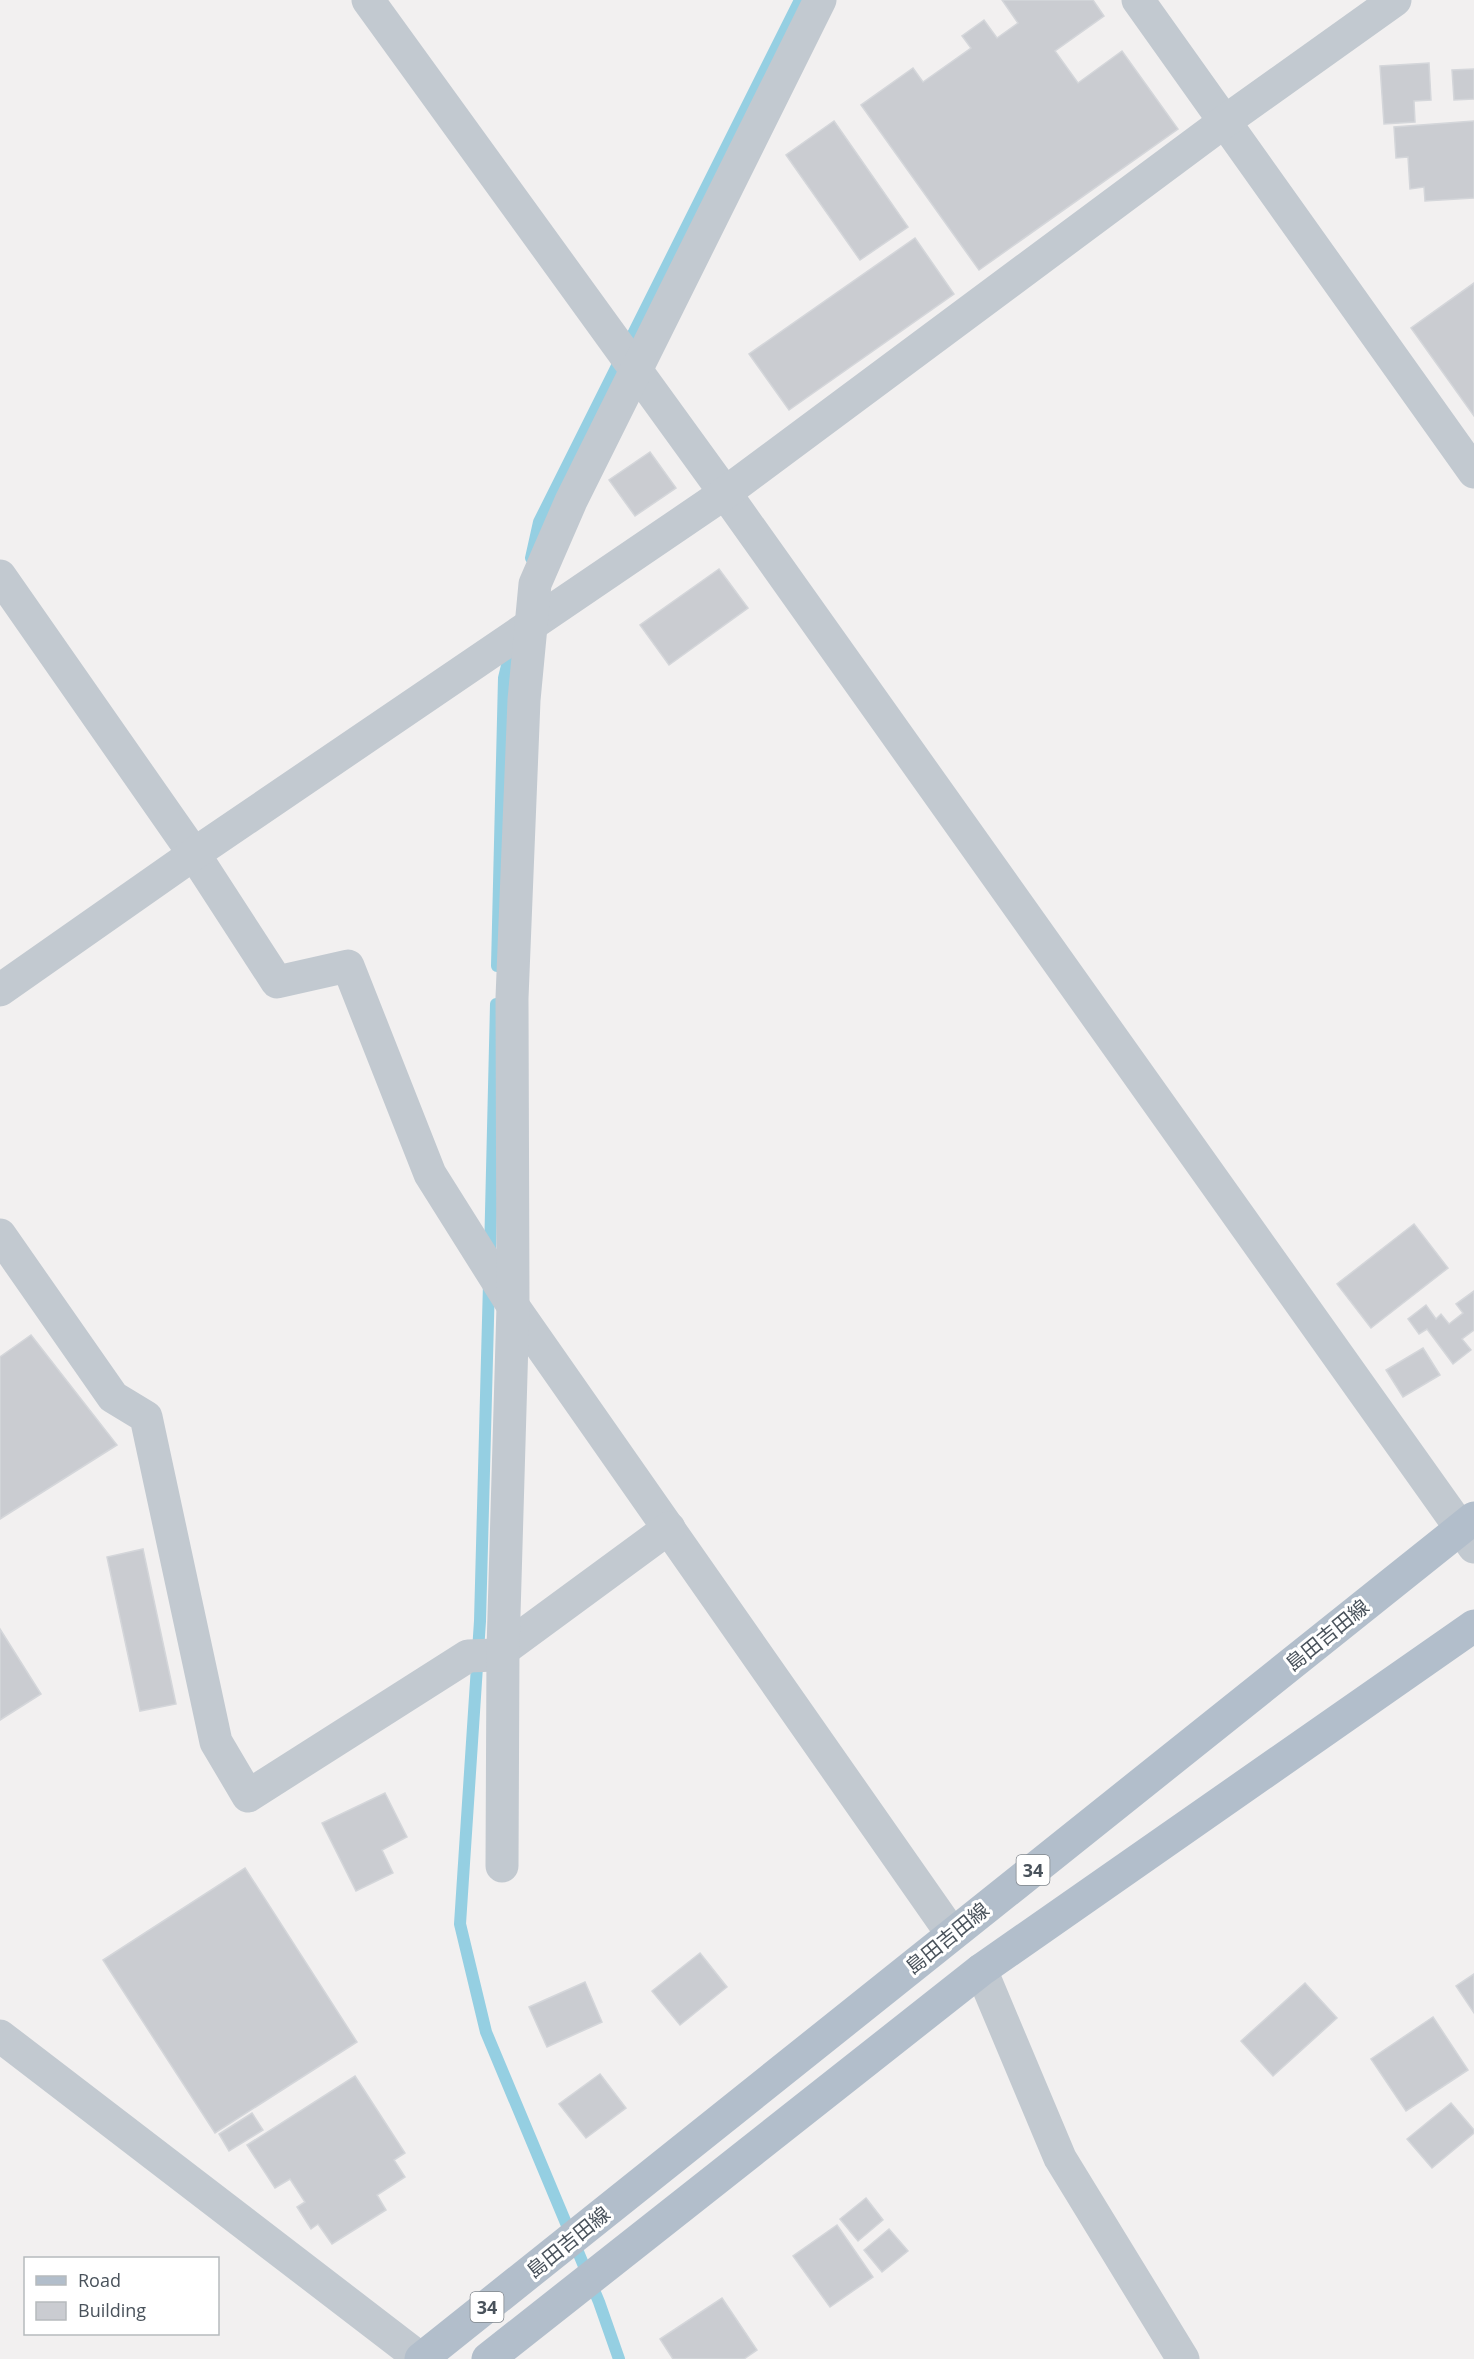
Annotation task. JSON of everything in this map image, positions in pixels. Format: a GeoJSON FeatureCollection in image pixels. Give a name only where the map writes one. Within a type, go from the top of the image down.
{"type":"FeatureCollection","features":[{"type":"Feature","properties":{"kind":"main road","name":"島田吉田線"},"geometry":{"type":"LineString","coordinates":[[421,2359],[952,1934],[1470,1531]]}},
{"type":"Feature","properties":{"kind":"main road","name":"34"},"geometry":{"type":"LineString","coordinates":[[488,2359],[981,1970],[1474,1626]]}},
{"type":"Feature","properties":{"kind":"street"},"geometry":{"type":"LineString","coordinates":[[368,0],[1470,1531]]}},
{"type":"Feature","properties":{"kind":"street"},"geometry":{"type":"LineString","coordinates":[[502,1866],[489,1653],[511,1303],[512,998],[524,700],[535,584],[635,368],[820,0]]}},
{"type":"Feature","properties":{"kind":"street"},"geometry":{"type":"LineString","coordinates":[[1138,0],[1474,472]]}},
{"type":"Feature","properties":{"kind":"street"},"geometry":{"type":"LineString","coordinates":[[0,990],[194,854],[725,493],[1224,122],[1395,0]]}},
{"type":"Feature","properties":{"kind":"street"},"geometry":{"type":"LineString","coordinates":[[0,576],[194,854],[277,982],[348,966],[430,1174],[511,1303],[952,1934]]}},
{"type":"Feature","properties":{"kind":"street"},"geometry":{"type":"LineString","coordinates":[[0,1235],[113,1397],[146,1417],[216,1742],[248,1796],[489,1653],[669,1528]]}},
{"type":"Feature","properties":{"kind":"street"},"geometry":{"type":"LineString","coordinates":[[981,1970],[1060,2158],[1182,2359]]}},
{"type":"Feature","properties":{"kind":"street"},"geometry":{"type":"LineString","coordinates":[[0,2036],[421,2359]]}},
{"type":"Feature","properties":{"kind":"building"},"geometry":{"type":"Polygon","coordinates":[[[1002,0],[1093,0],[1104,16],[1055,51],[1078,83],[1122,51],[1178,129],[979,270],[861,105],[913,68],[923,82],[971,48],[962,36],[984,20],[997,38],[1018,23],[1002,0]]]}},
{"type":"Feature","properties":{"kind":"building"},"geometry":{"type":"Polygon","coordinates":[[[1429,63],[1431,100],[1414,101],[1415,122],[1384,124],[1380,66],[1429,63]]]}},
{"type":"Feature","properties":{"kind":"building"},"geometry":{"type":"Polygon","coordinates":[[[1474,69],[1474,99],[1454,100],[1452,70],[1474,69]]]}},
{"type":"Feature","properties":{"kind":"building"},"geometry":{"type":"Polygon","coordinates":[[[834,121],[908,227],[860,260],[786,155],[834,121]]]}},
{"type":"Feature","properties":{"kind":"building"},"geometry":{"type":"Polygon","coordinates":[[[1474,121],[1474,198],[1425,201],[1424,187],[1410,189],[1408,157],[1396,158],[1394,127],[1474,121]]]}},
{"type":"Feature","properties":{"kind":"building"},"geometry":{"type":"Polygon","coordinates":[[[915,238],[954,294],[789,410],[749,354],[915,238]]]}},
{"type":"Feature","properties":{"kind":"building"},"geometry":{"type":"Polygon","coordinates":[[[1474,283],[1474,416],[1411,328],[1474,283]]]}},
{"type":"Feature","properties":{"kind":"building"},"geometry":{"type":"Polygon","coordinates":[[[650,452],[676,488],[635,516],[609,480],[650,452]]]}},
{"type":"Feature","properties":{"kind":"building"},"geometry":{"type":"Polygon","coordinates":[[[719,569],[748,608],[669,665],[640,625],[719,569]]]}},
{"type":"Feature","properties":{"kind":"building"},"geometry":{"type":"Polygon","coordinates":[[[1414,1224],[1448,1268],[1371,1328],[1337,1284],[1414,1224]]]}},
{"type":"Feature","properties":{"kind":"building"},"geometry":{"type":"Polygon","coordinates":[[[1474,1291],[1474,1330],[1462,1339],[1471,1350],[1453,1364],[1427,1329],[1419,1334],[1408,1319],[1426,1305],[1436,1319],[1441,1314],[1449,1324],[1463,1313],[1456,1304],[1474,1291]]]}},
{"type":"Feature","properties":{"kind":"building"},"geometry":{"type":"Polygon","coordinates":[[[31,1335],[117,1445],[0,1519],[0,1357],[31,1335]]]}},
{"type":"Feature","properties":{"kind":"building"},"geometry":{"type":"Polygon","coordinates":[[[1423,1348],[1440,1375],[1403,1397],[1386,1370],[1423,1348]]]}},
{"type":"Feature","properties":{"kind":"building"},"geometry":{"type":"Polygon","coordinates":[[[143,1549],[176,1704],[140,1711],[107,1557],[143,1549]]]}},
{"type":"Feature","properties":{"kind":"building"},"geometry":{"type":"Polygon","coordinates":[[[0,1629],[41,1694],[0,1720],[0,1629]]]}},
{"type":"Feature","properties":{"kind":"building"},"geometry":{"type":"Polygon","coordinates":[[[385,1793],[407,1837],[382,1850],[393,1873],[356,1891],[322,1823],[385,1793]]]}},
{"type":"Feature","properties":{"kind":"building"},"geometry":{"type":"Polygon","coordinates":[[[245,1868],[357,2042],[215,2133],[103,1960],[245,1868]]]}},
{"type":"Feature","properties":{"kind":"building"},"geometry":{"type":"Polygon","coordinates":[[[700,1953],[727,1987],[680,2025],[652,1991],[700,1953]]]}},
{"type":"Feature","properties":{"kind":"building"},"geometry":{"type":"Polygon","coordinates":[[[1474,1974],[1474,2013],[1456,1986],[1474,1974]]]}},
{"type":"Feature","properties":{"kind":"building"},"geometry":{"type":"Polygon","coordinates":[[[585,1982],[602,2022],[547,2047],[529,2007],[585,1982]]]}},
{"type":"Feature","properties":{"kind":"building"},"geometry":{"type":"Polygon","coordinates":[[[1305,1983],[1337,2018],[1273,2076],[1241,2041],[1305,1983]]]}},
{"type":"Feature","properties":{"kind":"building"},"geometry":{"type":"Polygon","coordinates":[[[1433,2017],[1468,2070],[1406,2111],[1371,2059],[1433,2017]]]}},
{"type":"Feature","properties":{"kind":"building"},"geometry":{"type":"Polygon","coordinates":[[[600,2074],[626,2108],[586,2138],[559,2104],[600,2074]]]}},
{"type":"Feature","properties":{"kind":"building"},"geometry":{"type":"Polygon","coordinates":[[[355,2076],[405,2153],[394,2160],[405,2177],[377,2195],[386,2210],[332,2244],[318,2224],[311,2229],[297,2207],[305,2202],[290,2179],[275,2188],[247,2145],[355,2076]]]}},
{"type":"Feature","properties":{"kind":"building"},"geometry":{"type":"Polygon","coordinates":[[[1451,2103],[1474,2130],[1474,2133],[1432,2168],[1407,2139],[1451,2103]]]}},
{"type":"Feature","properties":{"kind":"building"},"geometry":{"type":"Polygon","coordinates":[[[252,2113],[263,2130],[229,2151],[219,2134],[252,2113]]]}},
{"type":"Feature","properties":{"kind":"building"},"geometry":{"type":"Polygon","coordinates":[[[866,2198],[883,2220],[858,2241],[840,2219],[866,2198]]]}},
{"type":"Feature","properties":{"kind":"building"},"geometry":{"type":"Polygon","coordinates":[[[837,2225],[873,2277],[830,2307],[793,2256],[837,2225]]]}},
{"type":"Feature","properties":{"kind":"building"},"geometry":{"type":"Polygon","coordinates":[[[889,2229],[908,2251],[882,2272],[864,2250],[889,2229]]]}},
{"type":"Feature","properties":{"kind":"building"},"geometry":{"type":"Polygon","coordinates":[[[722,2298],[757,2350],[744,2359],[673,2359],[660,2339],[722,2298]]]}},
{"type":"Feature","properties":{"kind":"waterway"},"geometry":{"type":"LineString","coordinates":[[531,558],[539,522],[800,0]]}},
{"type":"Feature","properties":{"kind":"waterway"},"geometry":{"type":"LineString","coordinates":[[497,966],[504,678],[512,645]]}},
{"type":"Feature","properties":{"kind":"waterway"},"geometry":{"type":"LineString","coordinates":[[490,1254],[496,1004]]}},
{"type":"Feature","properties":{"kind":"waterway"},"geometry":{"type":"LineString","coordinates":[[489,1283],[480,1621],[460,1924],[486,2032],[599,2302],[619,2359]]}}]}
